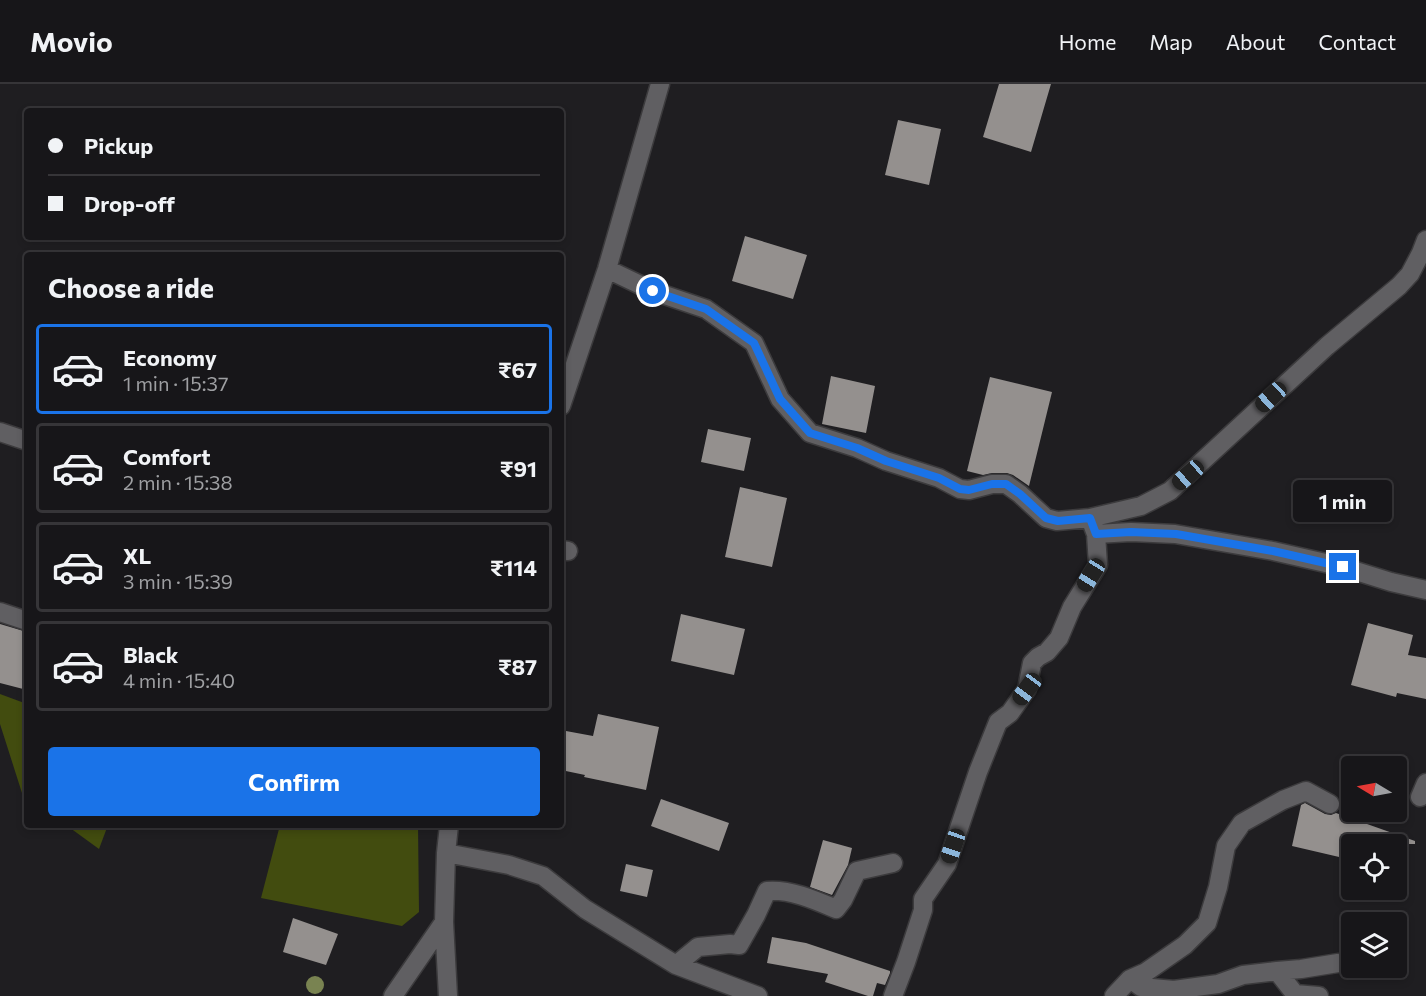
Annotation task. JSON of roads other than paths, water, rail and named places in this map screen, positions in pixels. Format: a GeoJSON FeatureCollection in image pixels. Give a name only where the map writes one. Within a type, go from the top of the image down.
{"type":"FeatureCollection","features":[{"type":"Feature","properties":{"kind":"street"},"geometry":{"type":"LineString","coordinates":[[564,397],[607,269],[660,84]]}},
{"type":"Feature","properties":{"kind":"street"},"geometry":{"type":"LineString","coordinates":[[1093,526],[1170,491],[1327,346],[1399,286],[1410,274],[1422,253],[1426,240]]}},
{"type":"Feature","properties":{"kind":"street"},"geometry":{"type":"LineString","coordinates":[[607,269],[653,291],[706,309],[754,343],[780,399],[810,433],[939,478],[960,489],[969,490],[992,484],[1006,484],[1046,518],[1131,532],[1176,534],[1296,556],[1426,590]]}},
{"type":"Feature","properties":{"kind":"street"},"geometry":{"type":"LineString","coordinates":[[0,432],[24,440]]}},
{"type":"Feature","properties":{"kind":"street"},"geometry":{"type":"LineString","coordinates":[[893,996],[923,910],[923,899],[947,864],[978,772],[998,722],[1010,713],[1027,689],[1032,663],[1047,652],[1059,638],[1072,607],[1098,565],[1093,526]]}},
{"type":"Feature","properties":{"kind":"street"},"geometry":{"type":"LineString","coordinates":[[0,612],[24,620]]}},
{"type":"Feature","properties":{"kind":"street"},"geometry":{"type":"LineString","coordinates":[[1114,996],[1130,980],[1146,972],[1185,945],[1207,923],[1218,887],[1226,846],[1242,823],[1282,800],[1306,791],[1330,804]]}},
{"type":"Feature","properties":{"kind":"street"},"geometry":{"type":"LineString","coordinates":[[448,996],[444,922],[449,828]]}},
{"type":"Feature","properties":{"kind":"street"},"geometry":{"type":"LineString","coordinates":[[446,853],[509,865],[543,876],[585,909],[676,965],[758,996]]}},
{"type":"Feature","properties":{"kind":"street"},"geometry":{"type":"LineString","coordinates":[[676,965],[698,947],[739,945],[767,891],[776,890],[812,899],[836,909],[858,871],[893,863]]}},
{"type":"Feature","properties":{"kind":"street"},"geometry":{"type":"LineString","coordinates":[[393,996],[444,922]]}},
{"type":"Feature","properties":{"kind":"street"},"geometry":{"type":"LineString","coordinates":[[1130,980],[1141,987],[1174,990],[1218,984],[1243,975],[1338,963]]}},
{"type":"Feature","properties":{"kind":"street"},"geometry":{"type":"LineString","coordinates":[[1277,970],[1295,994],[1320,996]]}}]}
